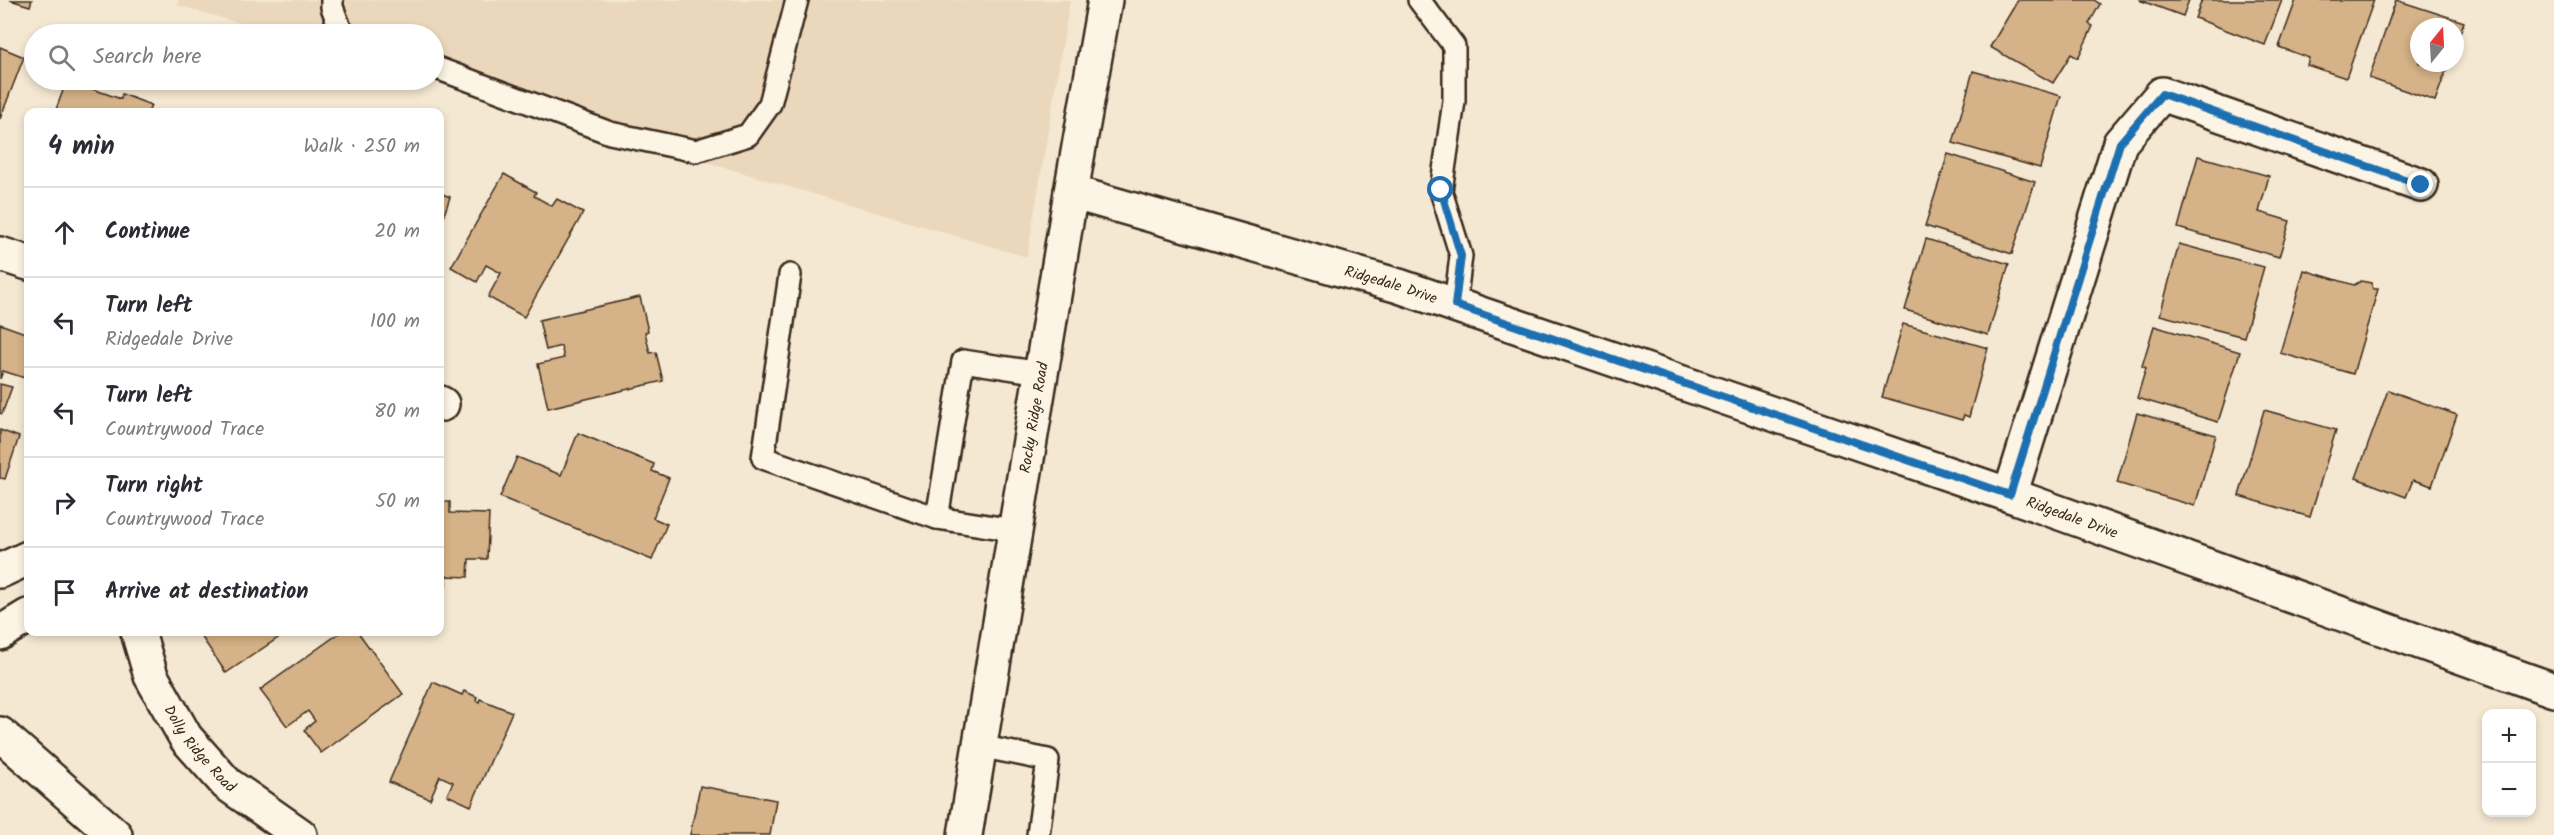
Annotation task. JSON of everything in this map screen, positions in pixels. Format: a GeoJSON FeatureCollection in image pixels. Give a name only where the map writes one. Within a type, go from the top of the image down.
{"type":"FeatureCollection","features":[{"type":"Feature","properties":{"kind":"street","name":"Rocky Ridge Road"},"geometry":{"type":"LineString","coordinates":[[964,835],[1104,0]]}},
{"type":"Feature","properties":{"kind":"street"},"geometry":{"type":"LineString","coordinates":[[2010,495],[2120,143],[2162,94],[2421,185]]}},
{"type":"Feature","properties":{"kind":"street","name":"Ridgedale Drive"},"geometry":{"type":"LineString","coordinates":[[1071,192],[1399,286],[2010,495],[2554,690]]}},
{"type":"Feature","properties":{"kind":"street"},"geometry":{"type":"LineString","coordinates":[[0,254],[24,262]]}},
{"type":"Feature","properties":{"kind":"street"},"geometry":{"type":"LineString","coordinates":[[0,572],[24,560]]}},
{"type":"Feature","properties":{"kind":"street"},"geometry":{"type":"LineString","coordinates":[[0,633],[24,618]]}},
{"type":"Feature","properties":{"kind":"street","name":"Dolly Ridge Road"},"geometry":{"type":"LineString","coordinates":[[139,636],[151,676],[186,738],[227,784],[300,835]]}},
{"type":"Feature","properties":{"kind":"street"},"geometry":{"type":"LineString","coordinates":[[0,734],[115,835]]}},
{"type":"Feature","properties":{"kind":"lane"},"geometry":{"type":"LineString","coordinates":[[332,0],[332,7],[339,24]]}},
{"type":"Feature","properties":{"kind":"lane"},"geometry":{"type":"LineString","coordinates":[[444,71],[610,134],[696,151],[748,135],[770,104],[796,0]]}},
{"type":"Feature","properties":{"kind":"lane"},"geometry":{"type":"LineString","coordinates":[[1419,0],[1454,46],[1454,101],[1441,190],[1461,256],[1455,305]]}},
{"type":"Feature","properties":{"kind":"lane"},"geometry":{"type":"LineString","coordinates":[[790,275],[763,458],[937,518],[1014,530]]}},
{"type":"Feature","properties":{"kind":"lane"},"geometry":{"type":"LineString","coordinates":[[937,518],[963,361],[1041,373]]}},
{"type":"Feature","properties":{"kind":"lane"},"geometry":{"type":"LineString","coordinates":[[979,746],[1048,760],[1038,835]]}},
{"type":"Feature","properties":{"kind":"shaded area"},"geometry":{"type":"Polygon","coordinates":[[[178,0],[1070,0],[1027,257],[444,85],[444,24],[243,24],[177,5],[178,0]]]}},
{"type":"Feature","properties":{"kind":"building"},"geometry":{"type":"Polygon","coordinates":[[[10,0],[32,0],[30,6],[10,0]]]}},
{"type":"Feature","properties":{"kind":"building"},"geometry":{"type":"Polygon","coordinates":[[[2018,0],[2094,0],[2100,4],[2089,24],[2093,26],[2078,58],[2071,54],[2053,83],[1990,47],[2018,0]]]}},
{"type":"Feature","properties":{"kind":"building"},"geometry":{"type":"Polygon","coordinates":[[[2139,0],[2189,0],[2183,16],[2139,0]]]}},
{"type":"Feature","properties":{"kind":"building"},"geometry":{"type":"Polygon","coordinates":[[[2202,0],[2282,0],[2265,45],[2195,18],[2202,0]]]}},
{"type":"Feature","properties":{"kind":"building"},"geometry":{"type":"Polygon","coordinates":[[[2296,0],[2374,0],[2346,78],[2307,65],[2309,58],[2279,47],[2296,0]]]}},
{"type":"Feature","properties":{"kind":"building"},"geometry":{"type":"Polygon","coordinates":[[[2396,0],[2452,18],[2410,18],[2410,72],[2446,72],[2435,101],[2369,78],[2396,0]]]}},
{"type":"Feature","properties":{"kind":"building"},"geometry":{"type":"Polygon","coordinates":[[[0,47],[24,57],[0,119],[0,47]]]}},
{"type":"Feature","properties":{"kind":"building"},"geometry":{"type":"Polygon","coordinates":[[[1973,71],[2061,96],[2040,168],[1953,143],[1973,71]]]}},
{"type":"Feature","properties":{"kind":"building"},"geometry":{"type":"Polygon","coordinates":[[[63,90],[95,90],[121,99],[122,94],[151,105],[150,108],[56,108],[63,90]]]}},
{"type":"Feature","properties":{"kind":"building"},"geometry":{"type":"Polygon","coordinates":[[[1948,154],[2035,182],[2012,254],[1925,226],[1948,154]]]}},
{"type":"Feature","properties":{"kind":"building"},"geometry":{"type":"Polygon","coordinates":[[[2198,156],[2269,176],[2259,212],[2290,221],[2279,257],[2178,228],[2198,156]]]}},
{"type":"Feature","properties":{"kind":"building"},"geometry":{"type":"Polygon","coordinates":[[[504,174],[536,192],[534,196],[552,206],[557,199],[583,213],[524,317],[488,297],[501,273],[486,265],[477,282],[451,267],[504,174]]]}},
{"type":"Feature","properties":{"kind":"building"},"geometry":{"type":"Polygon","coordinates":[[[444,195],[450,197],[444,215],[444,195]]]}},
{"type":"Feature","properties":{"kind":"building"},"geometry":{"type":"Polygon","coordinates":[[[1926,239],[2009,264],[1988,335],[1905,310],[1926,239]]]}},
{"type":"Feature","properties":{"kind":"building"},"geometry":{"type":"Polygon","coordinates":[[[2179,244],[2264,267],[2244,337],[2160,315],[2179,244]]]}},
{"type":"Feature","properties":{"kind":"building"},"geometry":{"type":"Polygon","coordinates":[[[2304,270],[2354,285],[2361,281],[2371,283],[2373,289],[2378,289],[2353,374],[2280,353],[2304,270]]]}},
{"type":"Feature","properties":{"kind":"building"},"geometry":{"type":"Polygon","coordinates":[[[640,297],[648,331],[645,332],[650,353],[656,352],[663,381],[548,408],[538,364],[564,358],[561,346],[546,350],[539,320],[640,297]]]}},
{"type":"Feature","properties":{"kind":"building"},"geometry":{"type":"Polygon","coordinates":[[[0,324],[24,333],[24,378],[3,371],[0,379],[0,324]]]}},
{"type":"Feature","properties":{"kind":"building"},"geometry":{"type":"Polygon","coordinates":[[[1903,324],[1988,348],[1969,417],[1964,415],[1962,420],[1882,397],[1903,324]]]}},
{"type":"Feature","properties":{"kind":"building"},"geometry":{"type":"Polygon","coordinates":[[[2154,326],[2240,352],[2218,422],[2137,398],[2146,368],[2142,366],[2154,326]]]}},
{"type":"Feature","properties":{"kind":"building"},"geometry":{"type":"Polygon","coordinates":[[[0,384],[12,387],[2,414],[0,413],[0,384]]]}},
{"type":"Feature","properties":{"kind":"building"},"geometry":{"type":"Polygon","coordinates":[[[2388,390],[2457,415],[2432,486],[2413,480],[2406,497],[2356,478],[2388,390]]]}},
{"type":"Feature","properties":{"kind":"building"},"geometry":{"type":"Polygon","coordinates":[[[2264,410],[2336,430],[2310,517],[2239,496],[2264,410]]]}},
{"type":"Feature","properties":{"kind":"building"},"geometry":{"type":"Polygon","coordinates":[[[2137,413],[2216,435],[2195,506],[2117,483],[2137,413]]]}},
{"type":"Feature","properties":{"kind":"building"},"geometry":{"type":"Polygon","coordinates":[[[0,430],[19,437],[5,479],[0,478],[0,430]]]}},
{"type":"Feature","properties":{"kind":"building"},"geometry":{"type":"Polygon","coordinates":[[[578,433],[654,464],[652,471],[669,478],[653,518],[667,524],[652,560],[500,497],[517,457],[561,475],[578,433]]]}},
{"type":"Feature","properties":{"kind":"building"},"geometry":{"type":"Polygon","coordinates":[[[444,502],[450,502],[450,513],[489,514],[487,559],[469,559],[468,577],[446,576],[446,586],[444,586],[444,502]]]}},
{"type":"Feature","properties":{"kind":"building"},"geometry":{"type":"Polygon","coordinates":[[[201,636],[281,636],[226,673],[201,636]]]}},
{"type":"Feature","properties":{"kind":"building"},"geometry":{"type":"Polygon","coordinates":[[[335,636],[361,636],[403,694],[321,753],[304,730],[315,721],[308,711],[287,726],[260,690],[335,636]]]}},
{"type":"Feature","properties":{"kind":"building"},"geometry":{"type":"Polygon","coordinates":[[[433,682],[462,695],[464,691],[477,697],[476,700],[479,702],[480,699],[512,712],[471,806],[447,795],[453,782],[440,776],[430,799],[389,782],[433,682]]]}},
{"type":"Feature","properties":{"kind":"building"},"geometry":{"type":"Polygon","coordinates":[[[700,786],[776,800],[770,835],[690,835],[700,786]]]}},
{"type":"Feature","properties":{"kind":"route"},"geometry":{"type":"LineString","coordinates":[[1441,190],[1461,256],[1455,305],[2010,495],[2120,143],[2162,94],[2421,185]]}}]}
